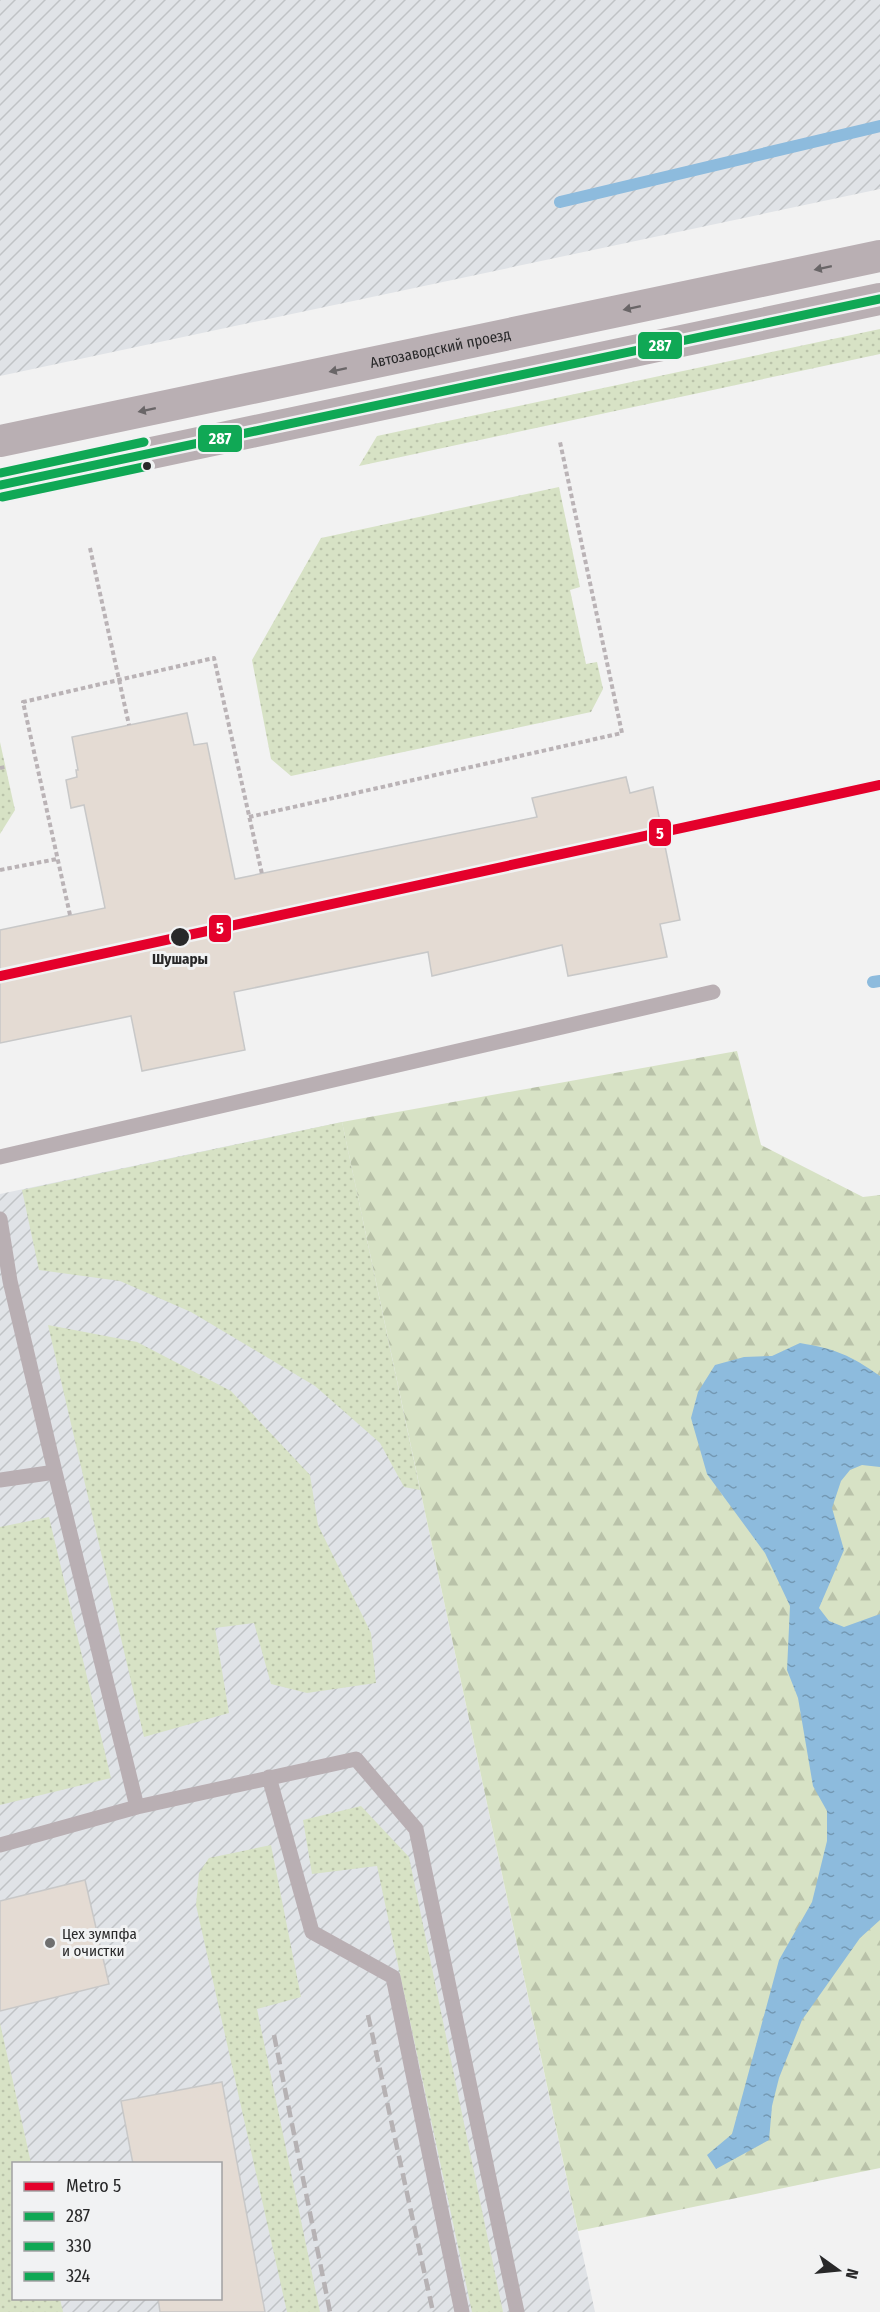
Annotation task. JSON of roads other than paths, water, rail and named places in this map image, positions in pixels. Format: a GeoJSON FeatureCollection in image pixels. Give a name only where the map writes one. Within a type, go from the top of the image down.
{"type":"FeatureCollection","features":[{"type":"Feature","properties":{"kind":"street","name":"Автозаводский проезд"},"geometry":{"type":"LineString","coordinates":[[0,441],[880,256]]}},
{"type":"Feature","properties":{"kind":"street"},"geometry":{"type":"LineString","coordinates":[[0,485],[880,299]]}},
{"type":"Feature","properties":{"kind":"lane"},"geometry":{"type":"LineString","coordinates":[[0,1156],[713,992]]}},
{"type":"Feature","properties":{"kind":"lane"},"geometry":{"type":"LineString","coordinates":[[0,1219],[10,1281],[54,1472],[137,1807]]}},
{"type":"Feature","properties":{"kind":"lane"},"geometry":{"type":"LineString","coordinates":[[0,1480],[54,1472]]}},
{"type":"Feature","properties":{"kind":"lane"},"geometry":{"type":"LineString","coordinates":[[0,1845],[137,1807],[356,1759],[416,1829],[517,2312]]}},
{"type":"Feature","properties":{"kind":"lane"},"geometry":{"type":"LineString","coordinates":[[269,1777],[312,1932],[393,1977],[462,2312]]}},
{"type":"Feature","properties":{"kind":"water"},"geometry":{"type":"Polygon","coordinates":[[[800,1343],[842,1354],[880,1376],[880,1467],[862,1465],[850,1470],[841,1481],[832,1508],[844,1550],[819,1608],[829,1621],[844,1627],[880,1614],[880,1920],[860,1938],[802,2020],[779,2078],[772,2106],[769,2140],[716,2169],[707,2155],[732,2134],[779,1960],[812,1902],[827,1841],[827,1811],[813,1786],[798,1698],[787,1670],[790,1606],[765,1553],[707,1474],[691,1418],[698,1392],[715,1365],[744,1357],[772,1356],[800,1343]]]}},
{"type":"Feature","properties":{"kind":"waterway"},"geometry":{"type":"LineString","coordinates":[[560,202],[880,126]]}},
{"type":"Feature","properties":{"kind":"waterway"},"geometry":{"type":"LineString","coordinates":[[873,982],[880,981]]}},
{"type":"Feature","properties":{"kind":"railway"},"geometry":{"type":"LineString","coordinates":[[368,2015],[433,2312]]}},
{"type":"Feature","properties":{"kind":"railway"},"geometry":{"type":"LineString","coordinates":[[274,2035],[330,2312]]}},
{"type":"Feature","properties":{"kind":"metro line","name":"5"},"geometry":{"type":"LineString","coordinates":[[0,976],[880,785]]}},
{"type":"Feature","properties":{"kind":"place","name":"Шушары"},"geometry":{"type":"Point","coordinates":[180,937]}},
{"type":"Feature","properties":{"kind":"place","name":"Цех зумпфа и очистки"},"geometry":{"type":"Point","coordinates":[50,1943]}}]}
